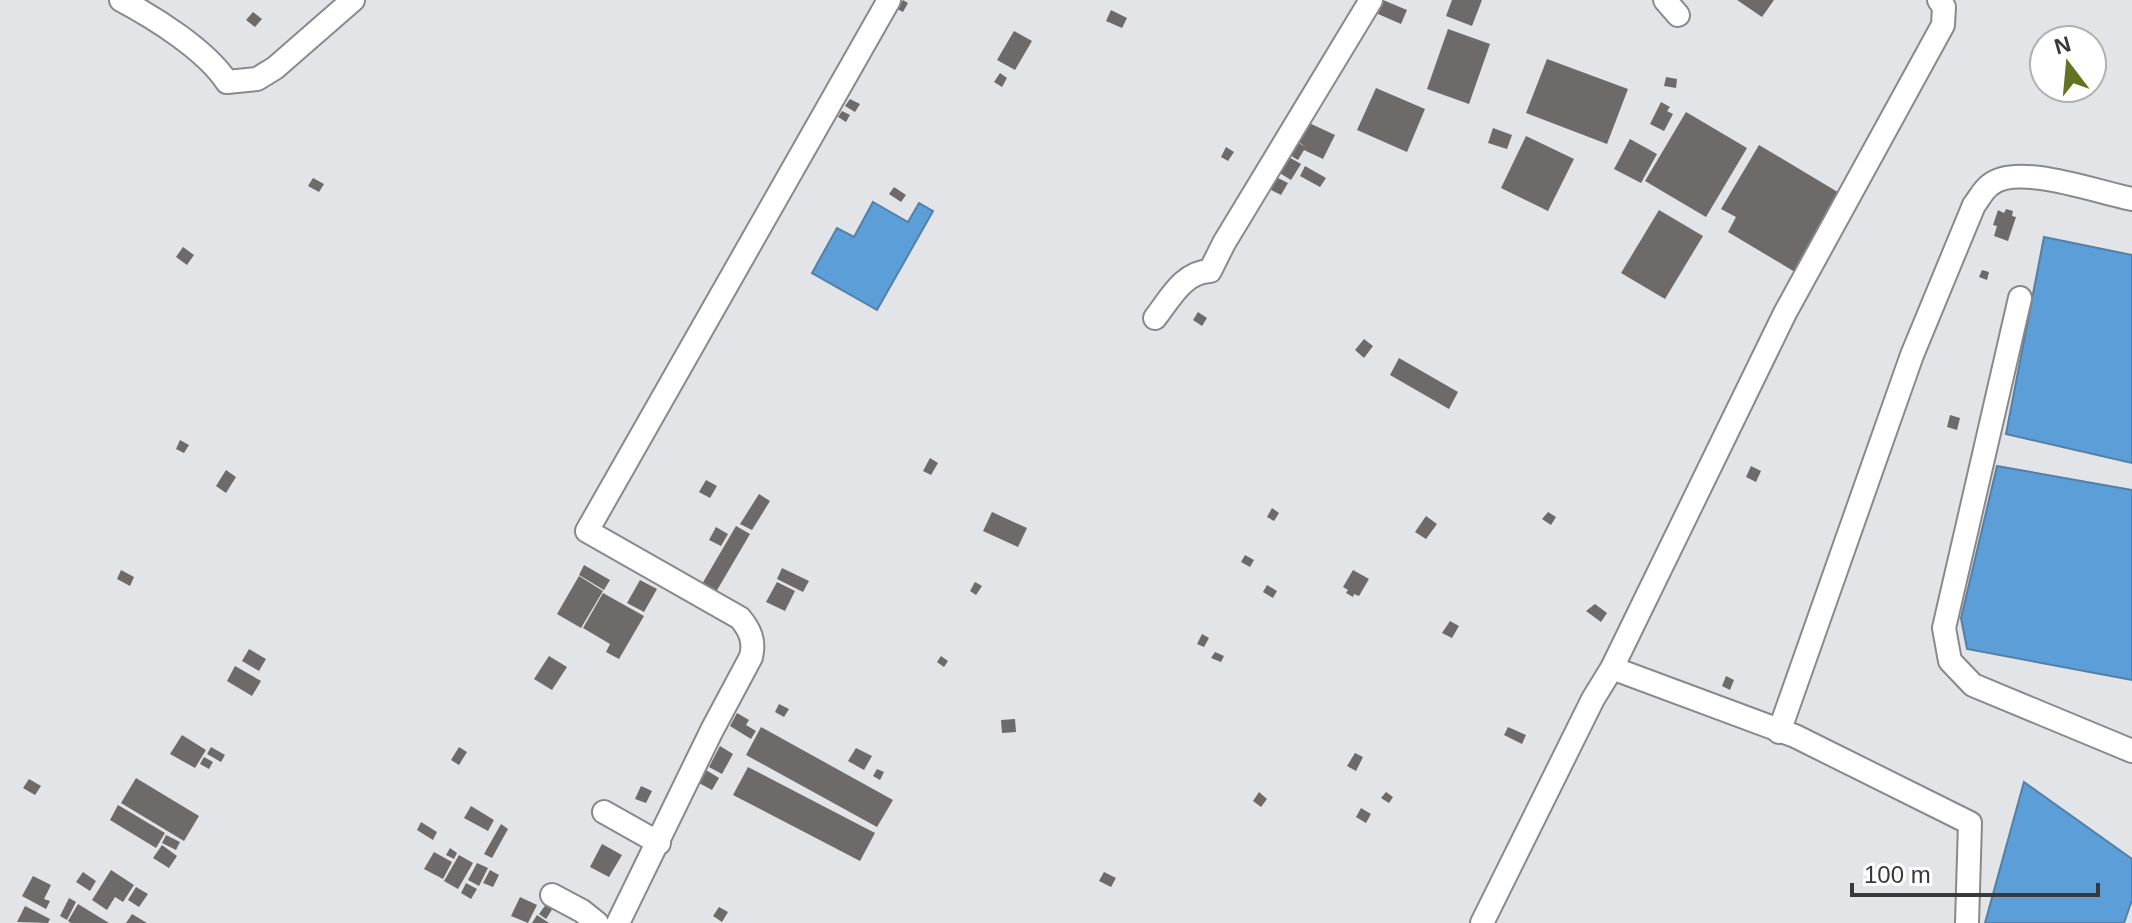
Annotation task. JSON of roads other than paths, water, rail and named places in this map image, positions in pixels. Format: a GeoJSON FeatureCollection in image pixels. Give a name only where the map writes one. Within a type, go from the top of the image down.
{"type":"FeatureCollection","features":[{"type":"Feature","properties":{"kind":"street"},"geometry":{"type":"LineString","coordinates":[[121,0],[208,59],[227,82],[257,79],[275,68],[353,0]]}},
{"type":"Feature","properties":{"kind":"street"},"geometry":{"type":"LineString","coordinates":[[618,923],[754,646],[747,626],[740,618],[587,531],[889,0]]}},
{"type":"Feature","properties":{"kind":"street"},"geometry":{"type":"LineString","coordinates":[[1155,318],[1185,281],[1197,272],[1210,271],[1371,0]]}},
{"type":"Feature","properties":{"kind":"street"},"geometry":{"type":"LineString","coordinates":[[1482,923],[1593,699],[1612,668],[1785,313],[1943,25],[1944,7],[1939,0]]}},
{"type":"Feature","properties":{"kind":"street"},"geometry":{"type":"LineString","coordinates":[[1779,732],[1912,355],[1974,205],[1990,184],[2017,176],[2132,199]]}},
{"type":"Feature","properties":{"kind":"street"},"geometry":{"type":"LineString","coordinates":[[2020,298],[1944,628],[1950,661],[1973,685],[2132,751]]}},
{"type":"Feature","properties":{"kind":"street"},"geometry":{"type":"LineString","coordinates":[[1612,668],[1795,736],[1970,823],[1967,923]]}},
{"type":"Feature","properties":{"kind":"street"},"geometry":{"type":"LineString","coordinates":[[604,812],[659,843]]}},
{"type":"Feature","properties":{"kind":"street"},"geometry":{"type":"LineString","coordinates":[[552,895],[597,923]]}},
{"type":"Feature","properties":{"kind":"water"},"geometry":{"type":"Polygon","coordinates":[[[873,202],[908,222],[919,203],[933,211],[877,310],[812,273],[837,228],[854,237],[873,202]]]}},
{"type":"Feature","properties":{"kind":"water"},"geometry":{"type":"Polygon","coordinates":[[[2044,237],[2132,255],[2132,463],[2006,434],[2044,237]]]}},
{"type":"Feature","properties":{"kind":"water"},"geometry":{"type":"Polygon","coordinates":[[[1997,466],[2132,490],[2132,680],[1967,649],[1961,618],[1997,466]]]}},
{"type":"Feature","properties":{"kind":"water"},"geometry":{"type":"Polygon","coordinates":[[[2024,782],[2132,859],[2132,900],[2124,923],[1985,923],[2024,782]]]}}]}
